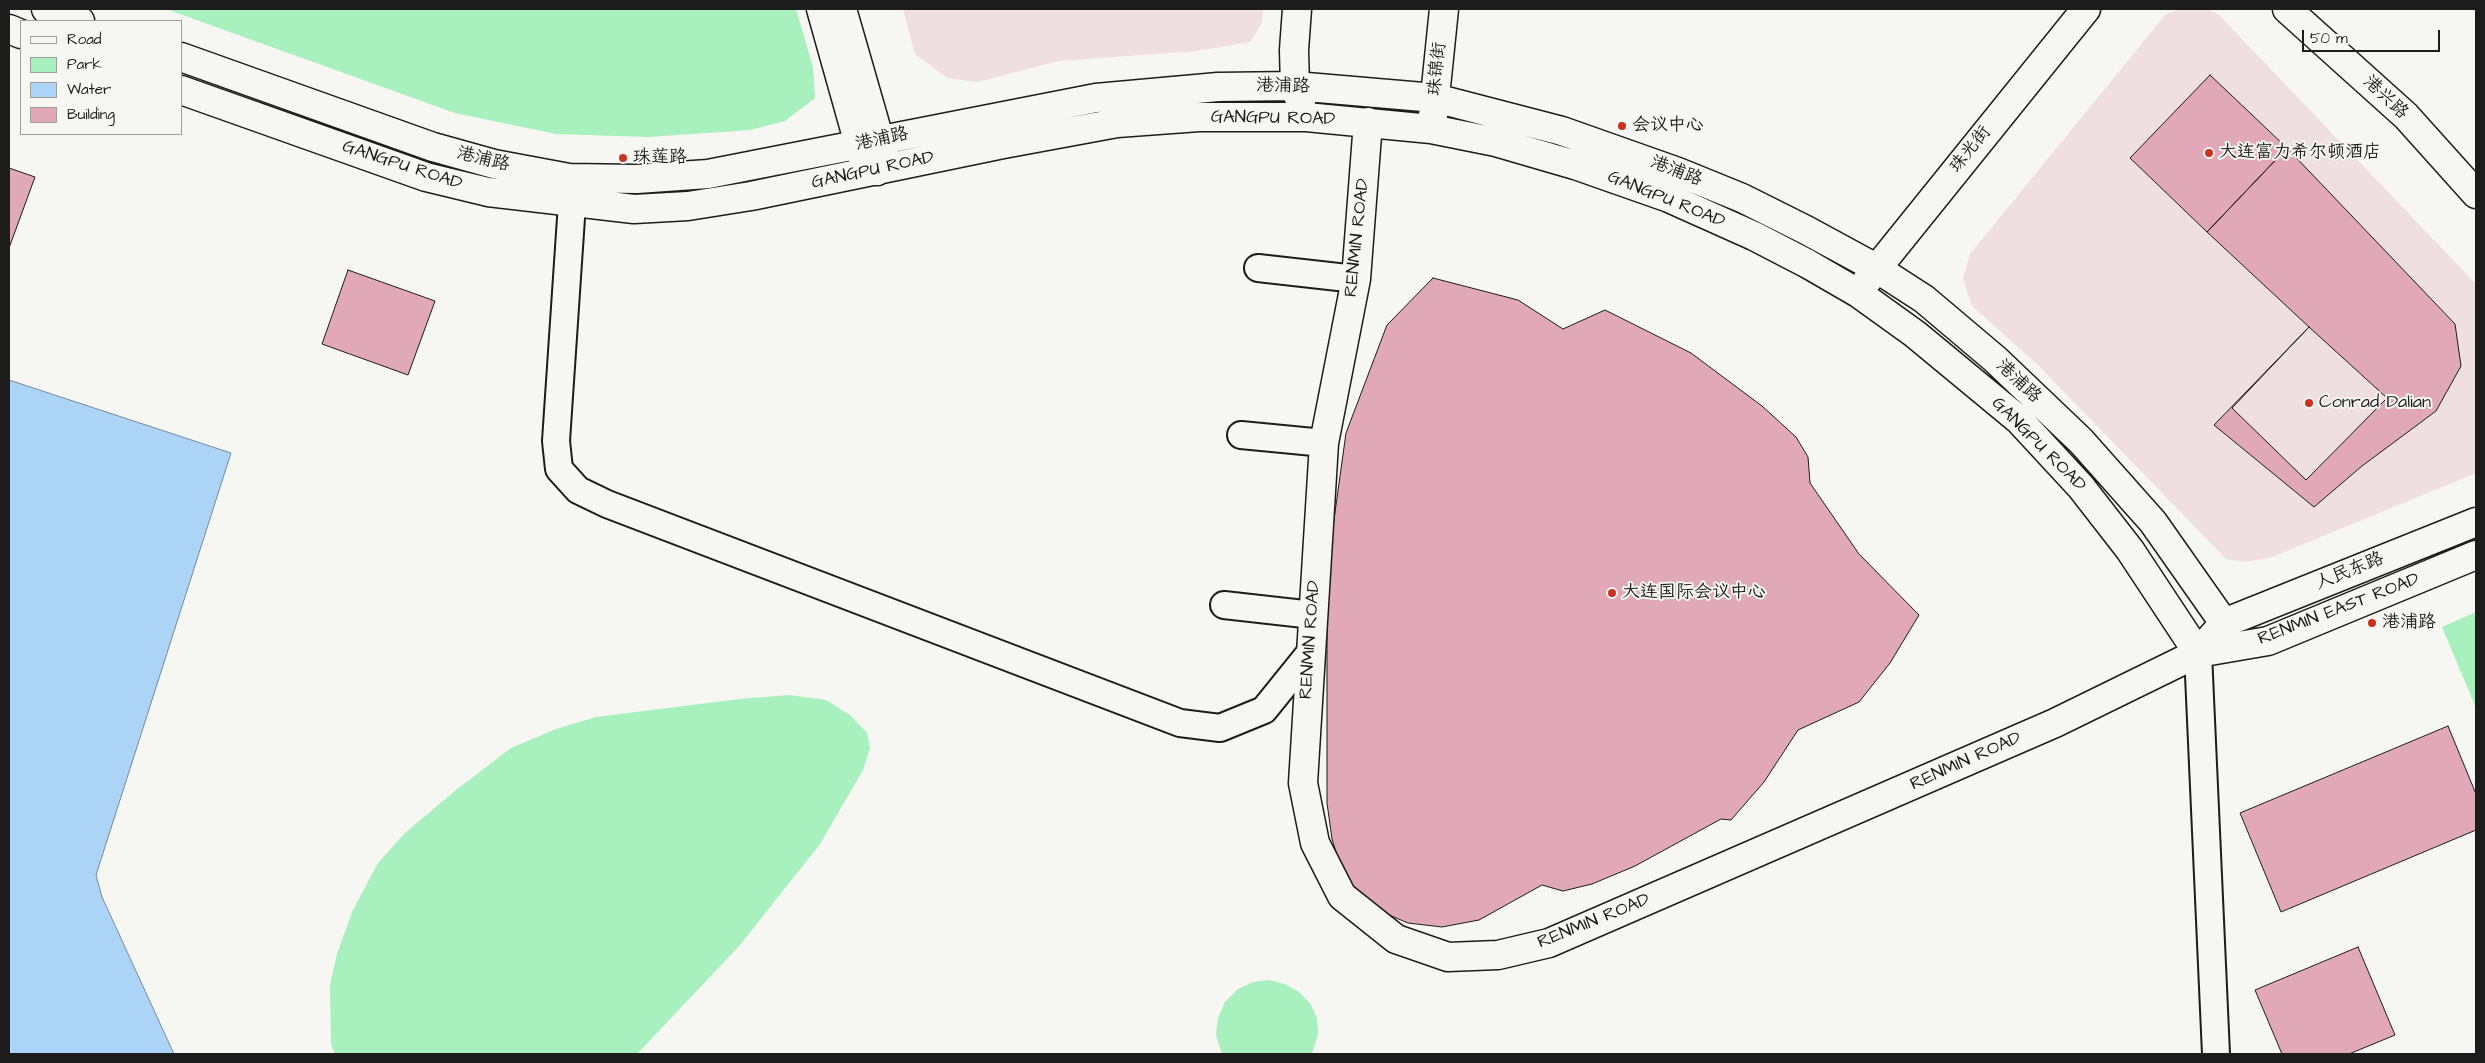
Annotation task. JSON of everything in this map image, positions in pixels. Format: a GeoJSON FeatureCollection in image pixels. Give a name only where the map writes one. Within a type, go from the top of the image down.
{"type":"FeatureCollection","features":[{"type":"Feature","properties":{"kind":"main road"},"geometry":{"type":"LineString","coordinates":[[44,9],[77,20]]}},
{"type":"Feature","properties":{"kind":"main road"},"geometry":{"type":"LineString","coordinates":[[821,9],[870,143],[886,162],[876,171]]}},
{"type":"Feature","properties":{"kind":"main road"},"geometry":{"type":"LineString","coordinates":[[842,9],[870,143]]}},
{"type":"Feature","properties":{"kind":"main road"},"geometry":{"type":"LineString","coordinates":[[1297,9],[1294,50],[1295,86],[1306,117]]}},
{"type":"Feature","properties":{"kind":"main road","name":"珠锦街"},"geometry":{"type":"LineString","coordinates":[[1431,130],[1444,9]]}},
{"type":"Feature","properties":{"kind":"main road","name":"珠光街"},"geometry":{"type":"LineString","coordinates":[[1858,293],[1876,268],[2086,9]]}},
{"type":"Feature","properties":{"kind":"main road","name":"港兴路"},"geometry":{"type":"LineString","coordinates":[[2287,9],[2406,116],[2476,194]]}},
{"type":"Feature","properties":{"kind":"main road","name":"港浦路"},"geometry":{"type":"LineString","coordinates":[[182,57],[433,146],[494,164],[569,178],[637,179],[708,174],[1096,98],[1218,87],[1295,86],[1435,98],[1562,131],[1678,172],[1742,198],[1876,268],[1924,299],[1995,359],[2080,441],[2152,522],[2224,623]]}},
{"type":"Feature","properties":{"kind":"main road","name":"GANGPU ROAD"},"geometry":{"type":"LineString","coordinates":[[182,90],[426,178],[488,192],[634,209],[688,206],[751,196],[1003,144],[1117,123],[1199,117],[1306,117],[1431,130],[1496,142],[1575,165],[1669,198],[1808,264],[1858,293],[1916,334],[2018,420],[2081,487],[2130,550],[2198,653]]}},
{"type":"Feature","properties":{"kind":"main road","name":"RENMIN ROAD"},"geometry":{"type":"LineString","coordinates":[[1368,122],[1356,279],[1324,443],[1303,783],[1315,843],[1342,896],[1396,939],[1448,957],[1498,955],[1549,943],[2055,723],[2198,653],[2224,623]]}},
{"type":"Feature","properties":{"kind":"main road","name":"人民东路"},"geometry":{"type":"LineString","coordinates":[[2224,623],[2476,522]]}},
{"type":"Feature","properties":{"kind":"main road","name":"RENMIN EAST ROAD"},"geometry":{"type":"LineString","coordinates":[[2198,653],[2268,641],[2476,555]]}},
{"type":"Feature","properties":{"kind":"street"},"geometry":{"type":"LineString","coordinates":[[572,203],[556,441],[559,469],[578,490],[616,508],[1180,723],[1220,728],[1264,710],[1310,653]]}},
{"type":"Feature","properties":{"kind":"street"},"geometry":{"type":"LineString","coordinates":[[1258,268],[1356,279]]}},
{"type":"Feature","properties":{"kind":"street"},"geometry":{"type":"LineString","coordinates":[[1241,435],[1324,443]]}},
{"type":"Feature","properties":{"kind":"street"},"geometry":{"type":"LineString","coordinates":[[1224,604],[1313,615]]}},
{"type":"Feature","properties":{"kind":"street"},"geometry":{"type":"LineString","coordinates":[[2198,653],[2216,1054]]}},
{"type":"Feature","properties":{"kind":"shaded area"},"geometry":{"type":"Polygon","coordinates":[[[903,9],[1263,9],[1262,23],[1250,42],[1197,51],[1059,61],[977,82],[947,78],[915,54],[903,9]]]}},
{"type":"Feature","properties":{"kind":"shaded area"},"geometry":{"type":"Polygon","coordinates":[[[2180,9],[2207,9],[2219,15],[2476,284],[2476,473],[2270,558],[2245,562],[2226,559],[2038,365],[1972,306],[1963,279],[1970,254],[2166,14],[2180,9]]]}},
{"type":"Feature","properties":{"kind":"green space"},"geometry":{"type":"Polygon","coordinates":[[[166,9],[796,9],[813,67],[815,98],[785,121],[750,130],[649,137],[556,134],[455,113],[166,9]]]}},
{"type":"Feature","properties":{"kind":"green space"},"geometry":{"type":"Polygon","coordinates":[[[2476,612],[2476,708],[2442,627],[2476,612]]]}},
{"type":"Feature","properties":{"kind":"green space"},"geometry":{"type":"Polygon","coordinates":[[[789,695],[826,700],[850,715],[867,733],[870,748],[863,770],[820,844],[740,945],[637,1054],[335,1054],[331,1044],[330,985],[337,954],[352,912],[378,863],[405,833],[456,790],[511,748],[556,729],[596,717],[739,699],[789,695]]]}},
{"type":"Feature","properties":{"kind":"green space"},"geometry":{"type":"Polygon","coordinates":[[[1269,980],[1285,984],[1299,992],[1310,1003],[1317,1018],[1318,1034],[1312,1054],[1222,1054],[1216,1035],[1218,1018],[1225,1002],[1238,989],[1253,982],[1269,980]]]}},
{"type":"Feature","properties":{"kind":"water"},"geometry":{"type":"Polygon","coordinates":[[[9,380],[231,453],[96,875],[102,897],[174,1054],[9,1054],[9,380]]]}},
{"type":"Feature","properties":{"kind":"building","name":"大连富力希尔顿酒店"},"geometry":{"type":"Polygon","coordinates":[[[2210,75],[2287,148],[2207,232],[2130,158],[2210,75]]]}},
{"type":"Feature","properties":{"kind":"building"},"geometry":{"type":"Polygon","coordinates":[[[2287,148],[2455,324],[2461,366],[2436,411],[2362,466],[2314,507],[2214,425],[2309,327],[2207,232],[2287,148]]]}},
{"type":"Feature","properties":{"kind":"building"},"geometry":{"type":"Polygon","coordinates":[[[9,168],[35,177],[9,248],[9,168]]]}},
{"type":"Feature","properties":{"kind":"building"},"geometry":{"type":"Polygon","coordinates":[[[348,270],[435,301],[408,375],[322,344],[348,270]]]}},
{"type":"Feature","properties":{"kind":"building","name":"大连国际会议中心"},"geometry":{"type":"Polygon","coordinates":[[[1433,278],[1518,300],[1563,329],[1605,310],[1691,353],[1762,406],[1796,437],[1808,457],[1810,483],[1859,554],[1919,615],[1890,663],[1859,702],[1798,730],[1764,782],[1731,820],[1721,819],[1635,866],[1592,884],[1563,891],[1542,885],[1479,920],[1442,927],[1408,923],[1382,912],[1357,892],[1341,868],[1332,839],[1327,803],[1327,570],[1346,433],[1387,325],[1433,278]]]}},
{"type":"Feature","properties":{"kind":"building","name":"Conrad Dalian"},"geometry":{"type":"Polygon","coordinates":[[[2309,327],[2387,398],[2306,480],[2232,408],[2309,327]]]}},
{"type":"Feature","properties":{"kind":"building"},"geometry":{"type":"Polygon","coordinates":[[[2448,726],[2476,794],[2476,830],[2281,912],[2240,813],[2448,726]]]}},
{"type":"Feature","properties":{"kind":"building"},"geometry":{"type":"Polygon","coordinates":[[[2358,947],[2395,1035],[2349,1054],[2282,1054],[2255,990],[2358,947]]]}},
{"type":"Feature","properties":{"kind":"place","name":"会议中心"},"geometry":{"type":"Point","coordinates":[1622,126]}},
{"type":"Feature","properties":{"kind":"place","name":"大连富力希尔顿酒店"},"geometry":{"type":"Point","coordinates":[2209,153]}},
{"type":"Feature","properties":{"kind":"place","name":"珠莲路"},"geometry":{"type":"Point","coordinates":[623,158]}},
{"type":"Feature","properties":{"kind":"place","name":"Conrad Dalian"},"geometry":{"type":"Point","coordinates":[2309,403]}},
{"type":"Feature","properties":{"kind":"place","name":"大连国际会议中心"},"geometry":{"type":"Point","coordinates":[1612,593]}},
{"type":"Feature","properties":{"kind":"place","name":"港浦路"},"geometry":{"type":"Point","coordinates":[2372,623]}}]}
